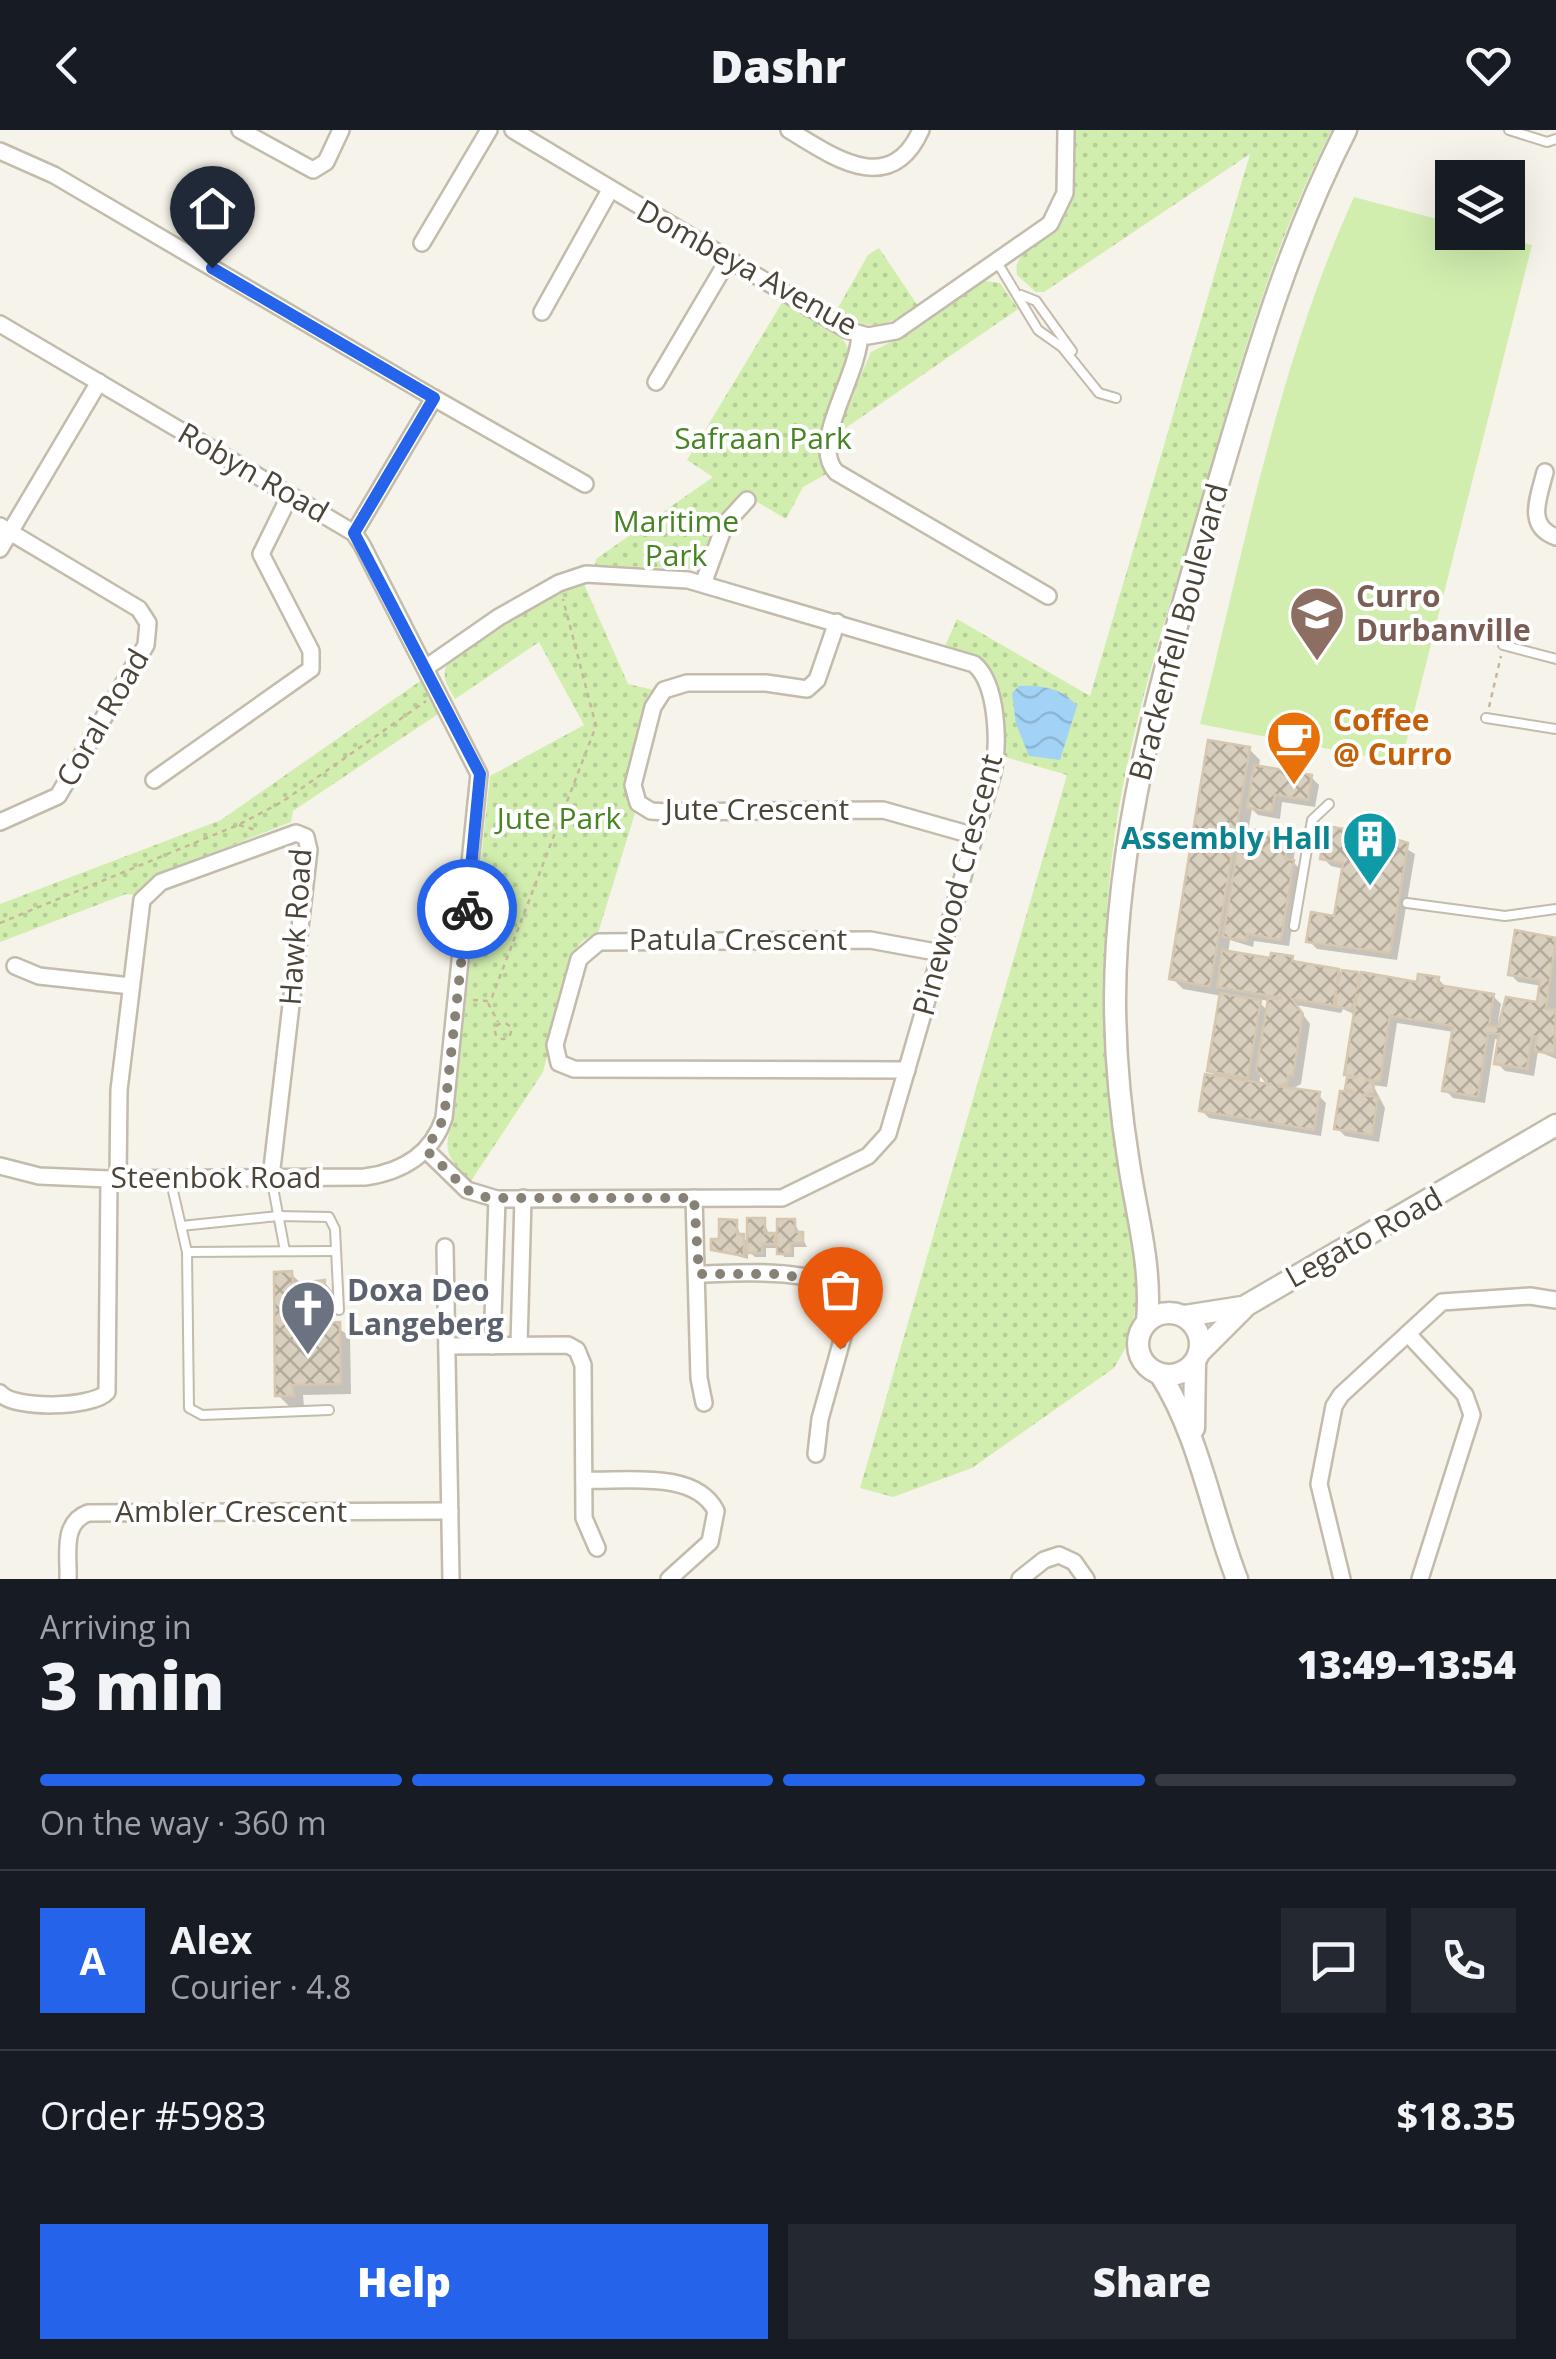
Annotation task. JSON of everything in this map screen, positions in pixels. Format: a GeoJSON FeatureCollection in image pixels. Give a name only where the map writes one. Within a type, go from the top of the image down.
{"type":"FeatureCollection","features":[{"type":"Feature","properties":{"kind":"street"},"geometry":{"type":"LineString","coordinates":[[240,130],[313,170],[326,162],[342,130]]}},
{"type":"Feature","properties":{"kind":"street"},"geometry":{"type":"LineString","coordinates":[[422,243],[488,130]]}},
{"type":"Feature","properties":{"kind":"street","name":"Dombeya Avenue"},"geometry":{"type":"LineString","coordinates":[[513,130],[728,260],[860,334],[896,331],[1044,229],[1060,210],[1064,193],[1066,130]]}},
{"type":"Feature","properties":{"kind":"street"},"geometry":{"type":"LineString","coordinates":[[789,130],[849,166],[864,168],[886,165],[910,147],[921,130]]}},
{"type":"Feature","properties":{"kind":"street","name":"Brackenfell Boulevard"},"geometry":{"type":"LineString","coordinates":[[1148,1321],[1150,1272],[1124,1130],[1117,1050],[1118,926],[1129,823],[1148,729],[1269,310],[1301,221],[1346,130]]}},
{"type":"Feature","properties":{"kind":"street"},"geometry":{"type":"LineString","coordinates":[[0,151],[54,174],[585,484]]}},
{"type":"Feature","properties":{"kind":"street"},"geometry":{"type":"LineString","coordinates":[[542,312],[610,190]]}},
{"type":"Feature","properties":{"kind":"street"},"geometry":{"type":"LineString","coordinates":[[656,382],[728,260]]}},
{"type":"Feature","properties":{"kind":"street","name":"Robyn Road"},"geometry":{"type":"LineString","coordinates":[[0,324],[354,533],[440,692],[480,782],[444,1118],[426,1150]]}},
{"type":"Feature","properties":{"kind":"street"},"geometry":{"type":"LineString","coordinates":[[860,334],[855,372],[826,440],[829,464],[836,472],[1048,596]]}},
{"type":"Feature","properties":{"kind":"street"},"geometry":{"type":"LineString","coordinates":[[0,549],[5,529],[99,382]]}},
{"type":"Feature","properties":{"kind":"street"},"geometry":{"type":"LineString","coordinates":[[354,533],[434,398]]}},
{"type":"Feature","properties":{"kind":"street"},"geometry":{"type":"LineString","coordinates":[[1545,472],[1536,520],[1541,529],[1556,537]]}},
{"type":"Feature","properties":{"kind":"street"},"geometry":{"type":"LineString","coordinates":[[154,780],[303,679],[311,669],[311,651],[261,554],[290,495]]}},
{"type":"Feature","properties":{"kind":"street"},"geometry":{"type":"LineString","coordinates":[[703,584],[725,524],[747,500]]}},
{"type":"Feature","properties":{"kind":"street","name":"Coral Road"},"geometry":{"type":"LineString","coordinates":[[0,822],[58,796],[146,645],[149,630],[139,609],[5,529]]}},
{"type":"Feature","properties":{"kind":"street","name":"Pinewood Crescent"},"geometry":{"type":"LineString","coordinates":[[426,667],[558,583],[586,574],[671,578],[963,659],[982,671],[996,754],[888,1134],[868,1156],[782,1198],[497,1199],[467,1190],[426,1150]]}},
{"type":"Feature","properties":{"kind":"street","name":"Jute Crescent"},"geometry":{"type":"LineString","coordinates":[[837,622],[816,680],[807,689],[766,683],[707,683],[681,684],[664,690],[653,707],[633,785],[638,803],[651,811],[667,812],[884,810],[975,836]]}},
{"type":"Feature","properties":{"kind":"street","name":"Hawk Road"},"geometry":{"type":"LineString","coordinates":[[0,1393],[16,1403],[69,1403],[93,1402],[107,1392],[119,1090],[140,908],[152,888],[287,834],[306,838],[309,850],[271,1178]]}},
{"type":"Feature","properties":{"kind":"street","name":"Patula Crescent"},"geometry":{"type":"LineString","coordinates":[[907,1070],[574,1069],[559,1063],[554,1052],[579,958],[599,942],[870,940],[941,952]]}},
{"type":"Feature","properties":{"kind":"street"},"geometry":{"type":"LineString","coordinates":[[15,966],[39,976],[131,986]]}},
{"type":"Feature","properties":{"kind":"street","name":"Legato Road"},"geometry":{"type":"LineString","coordinates":[[1182,1315],[1219,1314],[1247,1305],[1556,1126]]}},
{"type":"Feature","properties":{"kind":"street","name":"Legato Road"},"geometry":{"type":"LineString","coordinates":[[1481,1172],[1556,1140]]}},
{"type":"Feature","properties":{"kind":"street","name":"Steenbok Road"},"geometry":{"type":"LineString","coordinates":[[0,1166],[39,1176],[114,1179],[378,1175],[400,1168],[426,1150]]}},
{"type":"Feature","properties":{"kind":"street"},"geometry":{"type":"LineString","coordinates":[[519,1345],[523,1198]]}},
{"type":"Feature","properties":{"kind":"street"},"geometry":{"type":"LineString","coordinates":[[694,1198],[699,1378],[704,1404]]}},
{"type":"Feature","properties":{"kind":"street"},"geometry":{"type":"LineString","coordinates":[[492,1346],[497,1199]]}},
{"type":"Feature","properties":{"kind":"street"},"geometry":{"type":"LineString","coordinates":[[445,1247],[451,1579]]}},
{"type":"Feature","properties":{"kind":"street","name":"Brackenfell Boulevard"},"geometry":{"type":"LineString","coordinates":[[1150,1272],[1182,1315]]}},
{"type":"Feature","properties":{"kind":"street"},"geometry":{"type":"LineString","coordinates":[[699,1274],[800,1276],[836,1286],[846,1297],[850,1314],[820,1419],[816,1454]]}},
{"type":"Feature","properties":{"kind":"street"},"geometry":{"type":"LineString","coordinates":[[1342,1579],[1319,1484],[1334,1406],[1437,1305],[1452,1298],[1556,1300]]}},
{"type":"Feature","properties":{"kind":"street","name":"Legato Road"},"geometry":{"type":"LineString","coordinates":[[1197,1358],[1247,1305]]}},
{"type":"Feature","properties":{"kind":"street"},"geometry":{"type":"LineString","coordinates":[[1194,1435],[1197,1358],[1198,1332],[1182,1315],[1166,1313],[1148,1321],[1141,1330],[1138,1350],[1148,1367],[1160,1374],[1178,1374],[1197,1358]]}},
{"type":"Feature","properties":{"kind":"street"},"geometry":{"type":"LineString","coordinates":[[1408,1334],[1466,1395],[1472,1415],[1420,1579]]}},
{"type":"Feature","properties":{"kind":"street"},"geometry":{"type":"LineString","coordinates":[[447,1346],[568,1346],[581,1357],[584,1518],[597,1548]]}},
{"type":"Feature","properties":{"kind":"street"},"geometry":{"type":"LineString","coordinates":[[1160,1374],[1194,1435],[1227,1579]]}},
{"type":"Feature","properties":{"kind":"street"},"geometry":{"type":"LineString","coordinates":[[584,1480],[675,1483],[704,1493],[716,1510],[710,1542],[669,1579]]}},
{"type":"Feature","properties":{"kind":"street","name":"Ambler Crescent"},"geometry":{"type":"LineString","coordinates":[[68,1579],[68,1531],[77,1518],[88,1513],[450,1511]]}},
{"type":"Feature","properties":{"kind":"street"},"geometry":{"type":"LineString","coordinates":[[1222,1544],[1237,1579]]}},
{"type":"Feature","properties":{"kind":"street"},"geometry":{"type":"LineString","coordinates":[[1020,1579],[1044,1560],[1060,1555],[1074,1562],[1086,1579]]}},
{"type":"Feature","properties":{"kind":"lane"},"geometry":{"type":"LineString","coordinates":[[1509,130],[1547,142],[1556,139]]}},
{"type":"Feature","properties":{"kind":"lane"},"geometry":{"type":"LineString","coordinates":[[997,262],[1038,330],[1078,364]]}},
{"type":"Feature","properties":{"kind":"lane"},"geometry":{"type":"LineString","coordinates":[[1020,295],[1036,300],[1099,393],[1116,398]]}},
{"type":"Feature","properties":{"kind":"lane"},"geometry":{"type":"LineString","coordinates":[[1503,645],[1556,659]]}},
{"type":"Feature","properties":{"kind":"lane"},"geometry":{"type":"LineString","coordinates":[[1486,718],[1556,729]]}},
{"type":"Feature","properties":{"kind":"lane"},"geometry":{"type":"LineString","coordinates":[[1294,926],[1312,820],[1329,804]]}},
{"type":"Feature","properties":{"kind":"lane"},"geometry":{"type":"LineString","coordinates":[[1408,903],[1504,916],[1556,909]]}},
{"type":"Feature","properties":{"kind":"lane"},"geometry":{"type":"LineString","coordinates":[[170,1178],[187,1252],[189,1408],[202,1414],[329,1410]]}},
{"type":"Feature","properties":{"kind":"lane"},"geometry":{"type":"LineString","coordinates":[[271,1178],[284,1251]]}},
{"type":"Feature","properties":{"kind":"lane"},"geometry":{"type":"LineString","coordinates":[[181,1226],[278,1216],[329,1217],[336,1251],[339,1310]]}},
{"type":"Feature","properties":{"kind":"lane"},"geometry":{"type":"LineString","coordinates":[[187,1252],[336,1251]]}},
{"type":"Feature","properties":{"kind":"path"},"geometry":{"type":"LineString","coordinates":[[499,1024],[487,1001],[596,726],[558,583]]}},
{"type":"Feature","properties":{"kind":"path"},"geometry":{"type":"LineString","coordinates":[[1486,718],[1503,645]]}},
{"type":"Feature","properties":{"kind":"path"},"geometry":{"type":"LineString","coordinates":[[0,923],[238,825],[282,802],[440,692]]}},
{"type":"Feature","properties":{"kind":"path"},"geometry":{"type":"LineString","coordinates":[[457,997],[487,1001]]}},
{"type":"Feature","properties":{"kind":"green space"},"geometry":{"type":"Polygon","coordinates":[[[1074,130],[1332,130],[1292,216],[1245,350],[1150,672],[1123,785],[1107,911],[1105,974],[1110,1100],[1141,1288],[1126,1347],[1114,1368],[972,1468],[893,1497],[860,1488],[1067,775],[1005,757],[993,675],[977,656],[945,646],[957,619],[1090,696],[1250,154],[1044,292],[1036,292],[1017,275],[1017,266],[1025,252],[1054,231],[1066,214],[1074,178],[1074,130]]]}},
{"type":"Feature","properties":{"kind":"green space"},"geometry":{"type":"Polygon","coordinates":[[[1354,197],[1435,218],[1435,250],[1525,250],[1525,243],[1532,245],[1401,763],[1200,724],[1265,456],[1327,260],[1354,197]]]}},
{"type":"Feature","properties":{"kind":"green space"},"geometry":{"type":"Polygon","coordinates":[[[879,248],[918,306],[897,319],[868,325],[835,313],[868,255],[879,248]]]}},
{"type":"Feature","properties":{"kind":"green space"},"geometry":{"type":"Polygon","coordinates":[[[984,281],[1000,283],[1018,309],[834,436],[871,352],[907,334],[984,281]]]}},
{"type":"Feature","properties":{"kind":"green space","name":"Safraan Park"},"geometry":{"type":"Polygon","coordinates":[[[783,301],[831,328],[850,355],[849,370],[820,439],[820,456],[828,473],[803,487],[786,519],[744,494],[724,514],[695,569],[595,565],[596,559],[713,477],[687,460],[783,301]]]}},
{"type":"Feature","properties":{"kind":"green space","name":"Jute Park"},"geometry":{"type":"Polygon","coordinates":[[[583,582],[628,684],[654,690],[625,783],[636,810],[598,933],[582,941],[574,952],[543,1072],[471,1181],[452,1161],[448,1141],[490,776],[584,725],[539,642],[455,699],[445,670],[451,660],[485,634],[530,606],[583,582]]]}},
{"type":"Feature","properties":{"kind":"green space"},"geometry":{"type":"Polygon","coordinates":[[[423,679],[441,712],[293,811],[291,822],[163,873],[137,895],[126,894],[0,942],[0,904],[221,820],[423,679]]]}},
{"type":"Feature","properties":{"kind":"water"},"geometry":{"type":"Polygon","coordinates":[[[1019,686],[1051,689],[1077,706],[1060,760],[1029,756],[1016,724],[1012,693],[1019,686]]]}},
{"type":"Feature","properties":{"kind":"building"},"geometry":{"type":"Polygon","coordinates":[[[1208,740],[1250,747],[1210,987],[1169,979],[1208,740]]]}},
{"type":"Feature","properties":{"kind":"building"},"geometry":{"type":"Polygon","coordinates":[[[1254,765],[1312,775],[1308,800],[1275,795],[1272,812],[1247,808],[1254,765]]]}},
{"type":"Feature","properties":{"kind":"building","name":"Assembly Hall"},"geometry":{"type":"Polygon","coordinates":[[[1370,823],[1389,826],[1388,837],[1408,843],[1390,953],[1306,942],[1311,912],[1334,916],[1343,863],[1320,859],[1326,826],[1368,833],[1370,823]]]}},
{"type":"Feature","properties":{"kind":"building"},"geometry":{"type":"Polygon","coordinates":[[[1249,829],[1289,835],[1285,859],[1294,860],[1281,940],[1247,934],[1246,941],[1223,937],[1237,851],[1246,852],[1249,829]]]}},
{"type":"Feature","properties":{"kind":"building"},"geometry":{"type":"Polygon","coordinates":[[[1515,930],[1556,938],[1546,1009],[1556,1010],[1554,1054],[1534,1051],[1537,1037],[1532,1036],[1527,1069],[1494,1064],[1499,1034],[1488,1033],[1478,1097],[1442,1091],[1453,1026],[1390,1016],[1380,1081],[1365,1079],[1374,1083],[1373,1093],[1362,1095],[1378,1097],[1372,1135],[1334,1129],[1340,1091],[1355,1093],[1345,1089],[1347,1078],[1358,1077],[1344,1075],[1357,994],[1352,1009],[1336,1007],[1336,990],[1334,1006],[1292,999],[1303,1014],[1293,1076],[1288,1075],[1287,1084],[1278,1086],[1320,1092],[1314,1130],[1199,1111],[1205,1074],[1268,1084],[1256,1070],[1268,999],[1282,998],[1217,987],[1222,950],[1270,958],[1271,953],[1293,956],[1292,961],[1339,969],[1337,985],[1342,970],[1358,972],[1358,989],[1361,972],[1417,982],[1418,974],[1439,977],[1438,985],[1494,994],[1489,1026],[1498,1027],[1506,997],[1537,1002],[1540,980],[1508,975],[1515,930]]]}},
{"type":"Feature","properties":{"kind":"building"},"geometry":{"type":"Polygon","coordinates":[[[1220,993],[1261,1000],[1248,1078],[1207,1071],[1220,993]]]}},
{"type":"Feature","properties":{"kind":"building"},"geometry":{"type":"Polygon","coordinates":[[[747,1218],[765,1218],[765,1233],[775,1233],[775,1244],[762,1244],[762,1253],[747,1253],[747,1218]]]}},
{"type":"Feature","properties":{"kind":"building"},"geometry":{"type":"Polygon","coordinates":[[[719,1219],[737,1220],[737,1234],[744,1234],[744,1256],[711,1250],[711,1239],[719,1239],[719,1219]]]}},
{"type":"Feature","properties":{"kind":"building"},"geometry":{"type":"Polygon","coordinates":[[[777,1219],[795,1219],[795,1232],[803,1232],[803,1243],[791,1243],[791,1254],[777,1254],[777,1219]]]}},
{"type":"Feature","properties":{"kind":"building","name":"Doxa Deo Langeberg"},"geometry":{"type":"Polygon","coordinates":[[[292,1271],[293,1284],[325,1280],[323,1323],[340,1322],[341,1384],[293,1385],[294,1396],[275,1396],[274,1272],[292,1271]]]}},
{"type":"Feature","properties":{"kind":"way so far"},"geometry":{"type":"LineString","coordinates":[[467,909],[444,1118],[426,1150],[467,1190],[488,1198],[694,1198],[699,1274],[782,1274],[836,1286],[850,1306],[840,1349]]}},
{"type":"Feature","properties":{"kind":"place","name":"Curro Durbanville"},"geometry":{"type":"Point","coordinates":[1317,663]}},
{"type":"Feature","properties":{"kind":"place","name":"Coffee @ Curro"},"geometry":{"type":"Point","coordinates":[1294,787]}},
{"type":"Feature","properties":{"kind":"place","name":"Assembly Hall"},"geometry":{"type":"Point","coordinates":[1370,888]}},
{"type":"Feature","properties":{"kind":"place","name":"Doxa Deo Langeberg"},"geometry":{"type":"Point","coordinates":[308,1357]}},
{"type":"Feature","properties":{"kind":"route"},"geometry":{"type":"LineString","coordinates":[[212,268],[434,398],[354,533],[478,767],[480,791],[467,909]]}},
{"type":"Feature","properties":{"kind":"park label","name":"Maritime Park"},"geometry":{"type":"Point","coordinates":[676,539]}}]}
